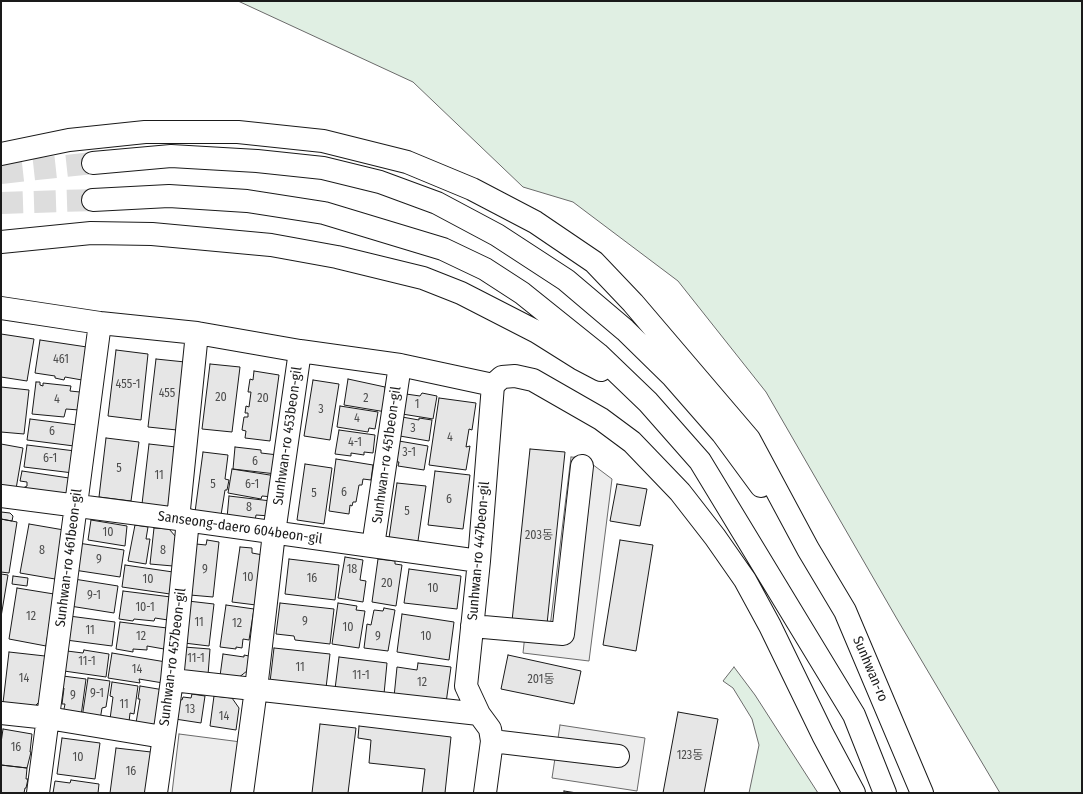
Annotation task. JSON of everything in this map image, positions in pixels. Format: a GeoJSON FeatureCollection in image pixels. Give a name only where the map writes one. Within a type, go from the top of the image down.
{"type":"FeatureCollection","features":[{"type":"Feature","properties":{"kind":"main road"},"geometry":{"type":"LineString","coordinates":[[1,154],[69,140],[145,132],[238,132],[323,141],[407,162],[472,189],[535,222],[594,262],[633,303],[749,439],[808,549]]}},
{"type":"Feature","properties":{"kind":"main road"},"geometry":{"type":"LineString","coordinates":[[93,163],[171,156],[257,161],[323,168],[380,182],[437,202],[497,235],[566,280],[625,330],[673,377],[722,433],[808,549]]}},
{"type":"Feature","properties":{"kind":"main road"},"geometry":{"type":"LineString","coordinates":[[93,200],[169,196],[247,201],[324,213],[443,249],[485,269],[522,292],[598,354],[632,386],[700,461],[854,715],[885,793]]}},
{"type":"Feature","properties":{"kind":"main road"},"geometry":{"type":"LineString","coordinates":[[1,242],[91,233],[152,234],[272,245],[337,257],[423,278],[461,292],[537,332],[580,359],[632,386]]}},
{"type":"Feature","properties":{"kind":"main road"},"geometry":{"type":"LineString","coordinates":[[1,308],[100,323],[197,333],[300,351],[400,365],[493,385],[502,377],[515,376],[533,380],[601,419],[632,442],[680,492],[715,537],[745,580],[770,626],[823,735],[854,793]]}},
{"type":"Feature","properties":{"kind":"main road","name":"Sunhwan-ro 461beon-gil"},"geometry":{"type":"LineString","coordinates":[[38,793],[100,323]]}},
{"type":"Feature","properties":{"kind":"main road","name":"Sunhwan-ro 457beon-gil"},"geometry":{"type":"LineString","coordinates":[[156,793],[172,680],[197,333]]}},
{"type":"Feature","properties":{"kind":"main road","name":"Sunhwan-ro 453beon-gil"},"geometry":{"type":"LineString","coordinates":[[242,793],[274,533],[300,351]]}},
{"type":"Feature","properties":{"kind":"main road","name":"Sunhwan-ro 451beon-gil"},"geometry":{"type":"LineString","coordinates":[[373,546],[400,365]]}},
{"type":"Feature","properties":{"kind":"main road","name":"Sunhwan-ro 447beon-gil"},"geometry":{"type":"LineString","coordinates":[[492,740],[490,729],[479,714],[466,686],[479,561],[493,385]]}},
{"type":"Feature","properties":{"kind":"main road"},"geometry":{"type":"LineString","coordinates":[[472,626],[563,634],[582,466]]}},
{"type":"Feature","properties":{"kind":"main road","name":"Sanseong-daero 604beon-gil"},"geometry":{"type":"LineString","coordinates":[[1,496],[183,519],[479,561]]}},
{"type":"Feature","properties":{"kind":"main road","name":"Sunhwan-ro"},"geometry":{"type":"LineString","coordinates":[[808,549],[845,612],[922,793]]}},
{"type":"Feature","properties":{"kind":"main road"},"geometry":{"type":"LineString","coordinates":[[172,680],[256,688],[479,714]]}},
{"type":"Feature","properties":{"kind":"main road"},"geometry":{"type":"LineString","coordinates":[[1,712],[48,718],[163,737]]}},
{"type":"Feature","properties":{"kind":"main road"},"geometry":{"type":"LineString","coordinates":[[485,793],[492,740],[618,756]]}},
{"type":"Feature","properties":{"kind":"green space"},"geometry":{"type":"Polygon","coordinates":[[[238,1],[1082,1],[1082,793],[1000,793],[897,619],[766,392],[678,281],[573,202],[523,187],[413,82],[238,1]]]}},
{"type":"Feature","properties":{"kind":"green space"},"geometry":{"type":"Polygon","coordinates":[[[734,667],[755,695],[818,793],[749,793],[759,745],[752,719],[733,688],[723,681],[734,667]]]}},
{"type":"Feature","properties":{"kind":"shaded area"},"geometry":{"type":"Polygon","coordinates":[[[571,457],[584,458],[612,479],[589,661],[523,653],[526,625],[550,627],[571,457]]]}},
{"type":"Feature","properties":{"kind":"shaded area"},"geometry":{"type":"Polygon","coordinates":[[[560,725],[645,738],[637,791],[552,778],[560,725]]]}},
{"type":"Feature","properties":{"kind":"shaded area"},"geometry":{"type":"Polygon","coordinates":[[[179,734],[241,742],[234,793],[172,793],[179,734]]]}},
{"type":"Feature","properties":{"kind":"building"},"geometry":{"type":"Polygon","coordinates":[[[1,334],[34,339],[27,381],[1,377],[1,334]]]}},
{"type":"Feature","properties":{"kind":"building"},"geometry":{"type":"Polygon","coordinates":[[[40,340],[87,347],[82,380],[65,377],[64,380],[55,378],[55,376],[35,373],[40,340]]]}},
{"type":"Feature","properties":{"kind":"building"},"geometry":{"type":"Polygon","coordinates":[[[116,350],[148,354],[141,420],[108,416],[116,350]]]}},
{"type":"Feature","properties":{"kind":"building"},"geometry":{"type":"Polygon","coordinates":[[[156,359],[185,362],[177,430],[148,427],[156,359]]]}},
{"type":"Feature","properties":{"kind":"building"},"geometry":{"type":"Polygon","coordinates":[[[210,364],[240,367],[232,432],[202,429],[210,364]]]}},
{"type":"Feature","properties":{"kind":"building"},"geometry":{"type":"Polygon","coordinates":[[[254,371],[279,375],[270,441],[245,438],[246,431],[242,430],[244,417],[248,417],[248,413],[245,413],[246,406],[249,407],[251,392],[248,392],[250,379],[253,380],[254,371]]]}},
{"type":"Feature","properties":{"kind":"building"},"geometry":{"type":"Polygon","coordinates":[[[348,379],[385,387],[386,412],[344,405],[348,379]]]}},
{"type":"Feature","properties":{"kind":"building"},"geometry":{"type":"Polygon","coordinates":[[[313,380],[339,384],[330,440],[304,436],[313,380]]]}},
{"type":"Feature","properties":{"kind":"building"},"geometry":{"type":"Polygon","coordinates":[[[36,382],[40,382],[40,385],[43,386],[43,383],[71,386],[70,391],[80,392],[79,410],[66,409],[64,417],[32,414],[36,382]]]}},
{"type":"Feature","properties":{"kind":"building"},"geometry":{"type":"Polygon","coordinates":[[[1,387],[29,390],[24,434],[1,432],[1,387]]]}},
{"type":"Feature","properties":{"kind":"building"},"geometry":{"type":"Polygon","coordinates":[[[399,393],[420,396],[422,393],[437,396],[433,419],[396,413],[399,393]]]}},
{"type":"Feature","properties":{"kind":"building"},"geometry":{"type":"Polygon","coordinates":[[[439,398],[476,403],[472,430],[469,429],[466,447],[470,446],[466,470],[429,465],[439,398]]]}},
{"type":"Feature","properties":{"kind":"building"},"geometry":{"type":"Polygon","coordinates":[[[340,406],[378,412],[375,429],[369,428],[368,432],[337,427],[340,406]]]}},
{"type":"Feature","properties":{"kind":"building"},"geometry":{"type":"Polygon","coordinates":[[[402,417],[419,420],[419,418],[432,420],[429,441],[394,435],[402,417]]]}},
{"type":"Feature","properties":{"kind":"building"},"geometry":{"type":"Polygon","coordinates":[[[30,419],[77,425],[74,446],[27,440],[30,419]]]}},
{"type":"Feature","properties":{"kind":"building"},"geometry":{"type":"Polygon","coordinates":[[[339,430],[375,435],[373,453],[364,452],[364,455],[351,453],[351,456],[335,454],[339,430]]]}},
{"type":"Feature","properties":{"kind":"building"},"geometry":{"type":"Polygon","coordinates":[[[106,438],[139,442],[131,501],[99,497],[106,438]]]}},
{"type":"Feature","properties":{"kind":"building"},"geometry":{"type":"Polygon","coordinates":[[[393,440],[428,446],[424,470],[398,466],[399,462],[389,461],[393,440]]]}},
{"type":"Feature","properties":{"kind":"building"},"geometry":{"type":"Polygon","coordinates":[[[1,444],[23,448],[16,489],[1,487],[1,444]]]}},
{"type":"Feature","properties":{"kind":"building"},"geometry":{"type":"Polygon","coordinates":[[[149,444],[176,447],[169,507],[142,504],[149,444]]]}},
{"type":"Feature","properties":{"kind":"building"},"geometry":{"type":"Polygon","coordinates":[[[27,445],[75,451],[73,473],[24,467],[27,445]]]}},
{"type":"Feature","properties":{"kind":"building"},"geometry":{"type":"Polygon","coordinates":[[[235,447],[261,450],[261,453],[278,455],[276,474],[233,469],[235,447]]]}},
{"type":"Feature","properties":{"kind":"building"},"geometry":{"type":"Polygon","coordinates":[[[530,449],[565,452],[547,624],[512,621],[530,449]]]}},
{"type":"Feature","properties":{"kind":"building"},"geometry":{"type":"Polygon","coordinates":[[[203,452],[228,455],[225,479],[229,480],[227,490],[225,490],[221,515],[195,512],[203,452]]]}},
{"type":"Feature","properties":{"kind":"building"},"geometry":{"type":"Polygon","coordinates":[[[336,459],[373,465],[371,480],[363,479],[362,485],[359,485],[356,502],[353,502],[352,506],[350,505],[349,514],[329,511],[336,459]]]}},
{"type":"Feature","properties":{"kind":"building"},"geometry":{"type":"Polygon","coordinates":[[[305,464],[332,468],[324,524],[297,520],[305,464]]]}},
{"type":"Feature","properties":{"kind":"building"},"geometry":{"type":"Polygon","coordinates":[[[232,469],[276,476],[273,497],[262,496],[261,499],[228,493],[232,469]]]}},
{"type":"Feature","properties":{"kind":"building"},"geometry":{"type":"Polygon","coordinates":[[[22,471],[69,478],[67,497],[23,488],[27,486],[27,482],[20,481],[22,471]]]}},
{"type":"Feature","properties":{"kind":"building"},"geometry":{"type":"Polygon","coordinates":[[[435,471],[470,475],[463,529],[428,525],[435,471]]]}},
{"type":"Feature","properties":{"kind":"building"},"geometry":{"type":"Polygon","coordinates":[[[397,483],[426,486],[418,541],[389,538],[397,483]]]}},
{"type":"Feature","properties":{"kind":"building"},"geometry":{"type":"Polygon","coordinates":[[[617,484],[647,489],[640,526],[610,521],[617,484]]]}},
{"type":"Feature","properties":{"kind":"building"},"geometry":{"type":"Polygon","coordinates":[[[229,496],[271,501],[270,516],[256,515],[255,521],[227,518],[229,496]]]}},
{"type":"Feature","properties":{"kind":"building"},"geometry":{"type":"Polygon","coordinates":[[[1,512],[10,513],[13,516],[12,521],[1,519],[1,512]]]}},
{"type":"Feature","properties":{"kind":"building"},"geometry":{"type":"Polygon","coordinates":[[[1,519],[17,522],[9,573],[1,572],[1,519]]]}},
{"type":"Feature","properties":{"kind":"building"},"geometry":{"type":"Polygon","coordinates":[[[91,520],[127,526],[125,546],[88,540],[91,520]]]}},
{"type":"Feature","properties":{"kind":"building"},"geometry":{"type":"Polygon","coordinates":[[[29,524],[64,530],[55,579],[20,573],[29,524]]]}},
{"type":"Feature","properties":{"kind":"building"},"geometry":{"type":"Polygon","coordinates":[[[135,525],[148,527],[146,539],[150,539],[146,564],[128,561],[135,525]]]}},
{"type":"Feature","properties":{"kind":"building"},"geometry":{"type":"Polygon","coordinates":[[[154,528],[169,529],[176,537],[173,566],[150,564],[154,528]]]}},
{"type":"Feature","properties":{"kind":"building"},"geometry":{"type":"Polygon","coordinates":[[[207,540],[219,542],[213,597],[190,595],[196,544],[206,545],[207,540]]]}},
{"type":"Feature","properties":{"kind":"building"},"geometry":{"type":"Polygon","coordinates":[[[620,540],[653,545],[636,651],[603,645],[620,540]]]}},
{"type":"Feature","properties":{"kind":"building"},"geometry":{"type":"Polygon","coordinates":[[[78,543],[124,550],[120,577],[74,570],[78,543]]]}},
{"type":"Feature","properties":{"kind":"building"},"geometry":{"type":"Polygon","coordinates":[[[240,547],[252,548],[252,553],[263,555],[256,605],[232,602],[240,547]]]}},
{"type":"Feature","properties":{"kind":"building"},"geometry":{"type":"Polygon","coordinates":[[[345,557],[363,560],[360,580],[366,581],[363,602],[338,598],[345,557]]]}},
{"type":"Feature","properties":{"kind":"building"},"geometry":{"type":"Polygon","coordinates":[[[289,559],[339,565],[335,600],[285,594],[289,559]]]}},
{"type":"Feature","properties":{"kind":"building"},"geometry":{"type":"Polygon","coordinates":[[[378,559],[395,561],[395,564],[402,565],[396,606],[372,602],[378,559]]]}},
{"type":"Feature","properties":{"kind":"building"},"geometry":{"type":"Polygon","coordinates":[[[125,565],[173,572],[170,594],[122,587],[125,565]]]}},
{"type":"Feature","properties":{"kind":"building"},"geometry":{"type":"Polygon","coordinates":[[[409,569],[461,576],[457,609],[404,603],[409,569]]]}},
{"type":"Feature","properties":{"kind":"building"},"geometry":{"type":"Polygon","coordinates":[[[1,574],[8,575],[1,617],[1,574]]]}},
{"type":"Feature","properties":{"kind":"building"},"geometry":{"type":"Polygon","coordinates":[[[13,576],[28,578],[27,586],[12,584],[13,576]]]}},
{"type":"Feature","properties":{"kind":"building"},"geometry":{"type":"Polygon","coordinates":[[[74,579],[118,586],[114,613],[70,606],[74,579]]]}},
{"type":"Feature","properties":{"kind":"building"},"geometry":{"type":"Polygon","coordinates":[[[17,588],[54,594],[46,646],[9,639],[17,588]]]}},
{"type":"Feature","properties":{"kind":"building"},"geometry":{"type":"Polygon","coordinates":[[[123,591],[171,597],[168,620],[155,618],[154,621],[119,619],[123,591]]]}},
{"type":"Feature","properties":{"kind":"building"},"geometry":{"type":"Polygon","coordinates":[[[188,601],[214,604],[209,646],[184,643],[188,601]]]}},
{"type":"Feature","properties":{"kind":"building"},"geometry":{"type":"Polygon","coordinates":[[[280,603],[334,609],[330,644],[295,640],[294,636],[276,634],[280,603]]]}},
{"type":"Feature","properties":{"kind":"building"},"geometry":{"type":"Polygon","coordinates":[[[338,603],[357,606],[356,610],[365,611],[359,648],[332,644],[338,603]]]}},
{"type":"Feature","properties":{"kind":"building"},"geometry":{"type":"Polygon","coordinates":[[[226,605],[254,609],[249,640],[243,639],[242,648],[236,647],[236,649],[220,647],[226,605]]]}},
{"type":"Feature","properties":{"kind":"building"},"geometry":{"type":"Polygon","coordinates":[[[384,608],[395,610],[388,651],[364,648],[367,624],[371,625],[374,610],[383,611],[384,608]]]}},
{"type":"Feature","properties":{"kind":"building"},"geometry":{"type":"Polygon","coordinates":[[[402,614],[454,622],[449,660],[397,652],[402,614]]]}},
{"type":"Feature","properties":{"kind":"building"},"geometry":{"type":"Polygon","coordinates":[[[69,616],[115,622],[112,646],[66,640],[69,616]]]}},
{"type":"Feature","properties":{"kind":"building"},"geometry":{"type":"Polygon","coordinates":[[[120,622],[167,628],[164,649],[147,646],[147,650],[133,649],[133,652],[116,649],[120,622]]]}},
{"type":"Feature","properties":{"kind":"building"},"geometry":{"type":"Polygon","coordinates":[[[184,647],[210,649],[208,675],[186,673],[182,669],[184,647]]]}},
{"type":"Feature","properties":{"kind":"building"},"geometry":{"type":"Polygon","coordinates":[[[274,648],[330,654],[326,688],[270,682],[274,648]]]}},
{"type":"Feature","properties":{"kind":"building"},"geometry":{"type":"Polygon","coordinates":[[[84,650],[109,654],[106,677],[64,671],[67,651],[83,653],[84,650]]]}},
{"type":"Feature","properties":{"kind":"building"},"geometry":{"type":"Polygon","coordinates":[[[9,652],[45,656],[40,701],[34,707],[3,703],[9,652]]]}},
{"type":"Feature","properties":{"kind":"building"},"geometry":{"type":"Polygon","coordinates":[[[112,653],[166,662],[163,683],[139,679],[140,683],[108,678],[112,653]]]}},
{"type":"Feature","properties":{"kind":"building"},"geometry":{"type":"Polygon","coordinates":[[[223,654],[244,657],[244,655],[249,656],[247,671],[238,678],[220,676],[223,654]]]}},
{"type":"Feature","properties":{"kind":"building"},"geometry":{"type":"Polygon","coordinates":[[[508,655],[581,671],[574,704],[501,689],[508,655]]]}},
{"type":"Feature","properties":{"kind":"building"},"geometry":{"type":"Polygon","coordinates":[[[339,657],[387,663],[384,694],[335,689],[339,657]]]}},
{"type":"Feature","properties":{"kind":"building"},"geometry":{"type":"Polygon","coordinates":[[[418,663],[451,667],[446,703],[394,697],[397,667],[417,670],[418,663]]]}},
{"type":"Feature","properties":{"kind":"building"},"geometry":{"type":"Polygon","coordinates":[[[63,676],[86,679],[81,716],[63,714],[65,704],[62,704],[64,688],[62,687],[63,676]]]}},
{"type":"Feature","properties":{"kind":"building"},"geometry":{"type":"Polygon","coordinates":[[[88,678],[110,681],[106,707],[102,708],[100,720],[82,718],[88,678]]]}},
{"type":"Feature","properties":{"kind":"building"},"geometry":{"type":"Polygon","coordinates":[[[112,682],[138,686],[134,714],[130,713],[129,722],[110,719],[113,697],[110,696],[112,682]]]}},
{"type":"Feature","properties":{"kind":"building"},"geometry":{"type":"Polygon","coordinates":[[[140,686],[164,690],[156,727],[136,723],[140,699],[138,699],[140,686]]]}},
{"type":"Feature","properties":{"kind":"building"},"geometry":{"type":"Polygon","coordinates":[[[192,694],[205,696],[201,723],[175,719],[178,699],[182,700],[183,697],[191,698],[192,694]]]}},
{"type":"Feature","properties":{"kind":"building"},"geometry":{"type":"Polygon","coordinates":[[[214,696],[232,698],[239,708],[236,730],[210,726],[214,696]]]}},
{"type":"Feature","properties":{"kind":"building"},"geometry":{"type":"Polygon","coordinates":[[[678,712],[718,719],[704,793],[663,793],[678,712]]]}},
{"type":"Feature","properties":{"kind":"building"},"geometry":{"type":"Polygon","coordinates":[[[320,724],[356,728],[348,793],[312,793],[320,724]]]}},
{"type":"Feature","properties":{"kind":"building"},"geometry":{"type":"Polygon","coordinates":[[[359,726],[451,737],[445,793],[422,793],[425,769],[369,763],[371,740],[358,738],[359,726]]]}},
{"type":"Feature","properties":{"kind":"building"},"geometry":{"type":"Polygon","coordinates":[[[3,729],[32,734],[31,752],[27,768],[1,765],[1,743],[3,729]]]}},
{"type":"Feature","properties":{"kind":"building"},"geometry":{"type":"Polygon","coordinates":[[[62,738],[100,743],[95,779],[57,774],[62,738]]]}},
{"type":"Feature","properties":{"kind":"building"},"geometry":{"type":"Polygon","coordinates":[[[116,748],[151,752],[146,793],[110,793],[116,748]]]}},
{"type":"Feature","properties":{"kind":"building"},"geometry":{"type":"Polygon","coordinates":[[[1,765],[27,768],[26,779],[28,779],[24,793],[1,793],[1,765]]]}},
{"type":"Feature","properties":{"kind":"building"},"geometry":{"type":"Polygon","coordinates":[[[71,780],[99,784],[98,793],[53,793],[55,781],[70,783],[71,780]]]}},
{"type":"Feature","properties":{"kind":"building"},"geometry":{"type":"Polygon","coordinates":[[[564,791],[577,793],[564,793],[564,791]]]}},
{"type":"Feature","properties":{"kind":"tunnel"},"geometry":{"type":"LineString","coordinates":[[1,173],[93,163]]}},
{"type":"Feature","properties":{"kind":"tunnel"},"geometry":{"type":"LineString","coordinates":[[1,203],[93,200]]}}]}
